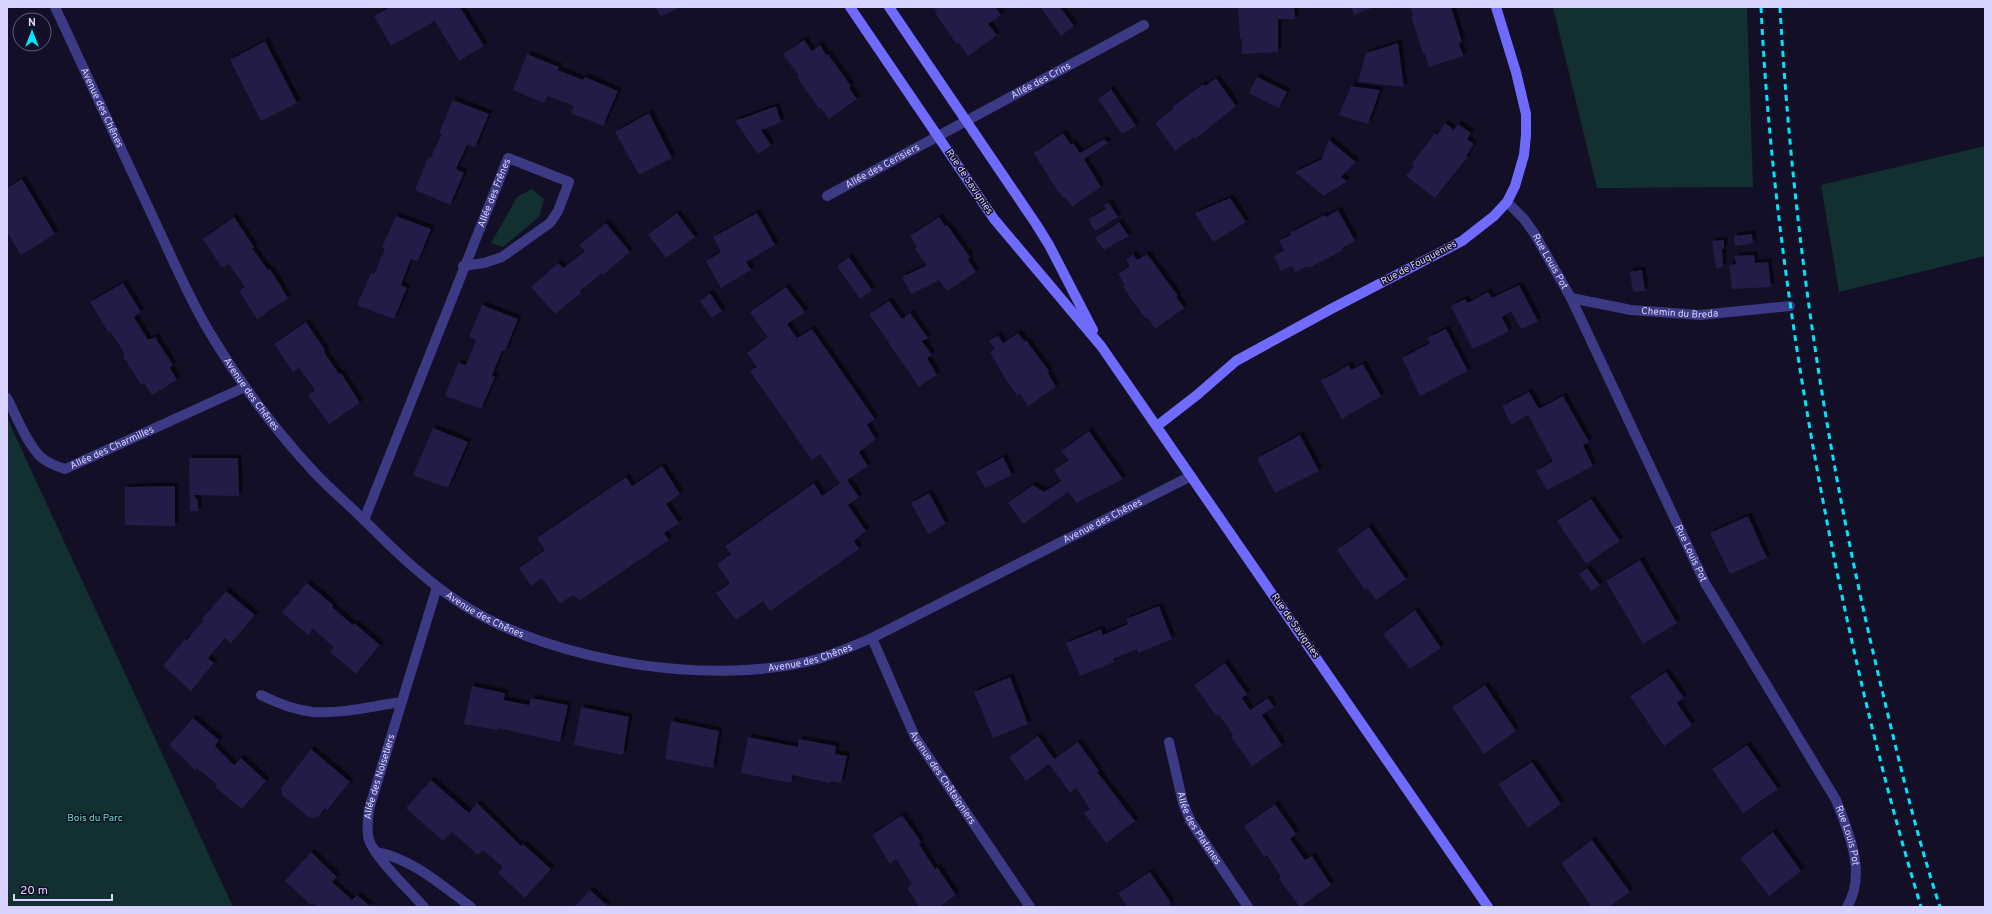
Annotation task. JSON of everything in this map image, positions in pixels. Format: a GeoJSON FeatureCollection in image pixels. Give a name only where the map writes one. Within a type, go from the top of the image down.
{"type":"FeatureCollection","features":[{"type":"Feature","properties":{"kind":"street","name":"Avenue des Chênes"},"geometry":{"type":"LineString","coordinates":[[54,7],[195,306],[208,331],[265,415],[312,469],[399,555],[438,587],[469,609],[518,632],[570,649],[628,663],[659,668],[690,670],[740,670],[770,668],[816,659],[872,638],[1191,476]]}},
{"type":"Feature","properties":{"kind":"street","name":"Rue de Savignies"},"geometry":{"type":"LineString","coordinates":[[850,7],[994,219],[1101,346],[1488,907]]}},
{"type":"Feature","properties":{"kind":"street","name":"Rue de Savignies"},"geometry":{"type":"LineString","coordinates":[[889,7],[1049,245],[1101,346]]}},
{"type":"Feature","properties":{"kind":"street","name":"Rue de Fouquenies"},"geometry":{"type":"LineString","coordinates":[[1156,426],[1183,407],[1236,361],[1324,312],[1462,241],[1494,216],[1507,202],[1515,186],[1524,155],[1526,114],[1516,72],[1496,7]]}},
{"type":"Feature","properties":{"kind":"street","name":"Allée des Crins"},"geometry":{"type":"LineString","coordinates":[[938,136],[1144,25]]}},
{"type":"Feature","properties":{"kind":"street","name":"Allée des Cerisiers"},"geometry":{"type":"LineString","coordinates":[[827,196],[938,136]]}},
{"type":"Feature","properties":{"kind":"street","name":"Allée des Frênes"},"geometry":{"type":"LineString","coordinates":[[364,520],[463,266],[508,158],[569,182],[558,211],[550,223],[502,257],[484,263],[463,266]]}},
{"type":"Feature","properties":{"kind":"street","name":"Rue Louis Pot"},"geometry":{"type":"LineString","coordinates":[[1507,202],[1524,219],[1538,239],[1570,298],[1705,582],[1836,800],[1849,835],[1856,866],[1857,883],[1854,896],[1847,907]]}},
{"type":"Feature","properties":{"kind":"street","name":"Chemin du Breda"},"geometry":{"type":"LineString","coordinates":[[1570,298],[1631,310],[1700,316],[1790,306]]}},
{"type":"Feature","properties":{"kind":"street","name":"Allée des Charmilles"},"geometry":{"type":"LineString","coordinates":[[7,398],[34,449],[42,458],[54,465],[65,468],[245,387]]}},
{"type":"Feature","properties":{"kind":"street","name":"Allée des Noisetiers"},"geometry":{"type":"LineString","coordinates":[[424,907],[376,852],[370,840],[367,826],[369,809],[401,702],[438,587]]}},
{"type":"Feature","properties":{"kind":"street","name":"Avenue des Châtaigniers"},"geometry":{"type":"LineString","coordinates":[[872,638],[915,737],[1028,903]]}},
{"type":"Feature","properties":{"kind":"street"},"geometry":{"type":"LineString","coordinates":[[260,695],[280,704],[312,712],[330,712],[401,702]]}},
{"type":"Feature","properties":{"kind":"street","name":"Allée des Platanes"},"geometry":{"type":"LineString","coordinates":[[1168,742],[1183,803],[1191,822],[1248,907]]}},
{"type":"Feature","properties":{"kind":"street"},"geometry":{"type":"LineString","coordinates":[[376,852],[404,860],[418,868],[471,907]]}},
{"type":"Feature","properties":{"kind":"street"},"geometry":{"type":"LineString","coordinates":[[1017,907],[1028,903]]}},
{"type":"Feature","properties":{"kind":"green space"},"geometry":{"type":"Polygon","coordinates":[[[1553,7],[1747,7],[1753,187],[1597,188],[1553,7]]]}},
{"type":"Feature","properties":{"kind":"green space"},"geometry":{"type":"Polygon","coordinates":[[[1985,146],[1985,256],[1839,292],[1821,185],[1985,146]]]}},
{"type":"Feature","properties":{"kind":"green space"},"geometry":{"type":"Polygon","coordinates":[[[532,189],[544,199],[539,217],[503,247],[491,243],[517,197],[532,189]]]}},
{"type":"Feature","properties":{"kind":"green space","name":"Bois du Parc"},"geometry":{"type":"Polygon","coordinates":[[[7,418],[233,907],[7,907],[7,418]]]}},
{"type":"Feature","properties":{"kind":"building"},"geometry":{"type":"Polygon","coordinates":[[[390,7],[460,7],[484,46],[459,61],[435,21],[391,46],[374,16],[390,7]]]}},
{"type":"Feature","properties":{"kind":"building"},"geometry":{"type":"Polygon","coordinates":[[[655,7],[681,7],[661,16],[655,7]]]}},
{"type":"Feature","properties":{"kind":"building"},"geometry":{"type":"Polygon","coordinates":[[[933,7],[995,7],[1001,15],[988,24],[997,35],[968,56],[959,43],[957,45],[935,13],[937,12],[933,7]]]}},
{"type":"Feature","properties":{"kind":"building"},"geometry":{"type":"Polygon","coordinates":[[[1040,7],[1060,7],[1074,26],[1061,36],[1040,7]]]}},
{"type":"Feature","properties":{"kind":"building"},"geometry":{"type":"Polygon","coordinates":[[[1238,7],[1294,7],[1295,19],[1278,19],[1278,52],[1242,54],[1242,39],[1240,39],[1238,7]]]}},
{"type":"Feature","properties":{"kind":"building"},"geometry":{"type":"Polygon","coordinates":[[[1351,7],[1374,7],[1354,15],[1351,7]]]}},
{"type":"Feature","properties":{"kind":"building"},"geometry":{"type":"Polygon","coordinates":[[[1410,7],[1451,7],[1462,42],[1459,43],[1463,56],[1429,67],[1425,53],[1423,54],[1411,16],[1413,16],[1410,7]]]}},
{"type":"Feature","properties":{"kind":"building"},"geometry":{"type":"Polygon","coordinates":[[[804,40],[812,51],[820,45],[851,86],[849,88],[857,99],[829,119],[821,108],[819,109],[797,77],[799,76],[783,54],[804,40]]]}},
{"type":"Feature","properties":{"kind":"building"},"geometry":{"type":"Polygon","coordinates":[[[265,41],[297,103],[261,121],[230,60],[265,41]]]}},
{"type":"Feature","properties":{"kind":"building"},"geometry":{"type":"Polygon","coordinates":[[[1398,43],[1404,87],[1358,82],[1366,53],[1398,43]]]}},
{"type":"Feature","properties":{"kind":"building"},"geometry":{"type":"Polygon","coordinates":[[[527,54],[559,67],[558,70],[583,80],[585,77],[618,91],[603,126],[571,113],[574,106],[548,96],[544,103],[513,90],[527,54]]]}},
{"type":"Feature","properties":{"kind":"building"},"geometry":{"type":"Polygon","coordinates":[[[1257,77],[1287,92],[1279,108],[1249,93],[1257,77]]]}},
{"type":"Feature","properties":{"kind":"building"},"geometry":{"type":"Polygon","coordinates":[[[1216,78],[1236,106],[1195,139],[1194,137],[1175,151],[1155,123],[1173,109],[1172,107],[1203,84],[1205,86],[1216,78]]]}},
{"type":"Feature","properties":{"kind":"building"},"geometry":{"type":"Polygon","coordinates":[[[1351,86],[1380,90],[1368,124],[1339,115],[1351,86]]]}},
{"type":"Feature","properties":{"kind":"building"},"geometry":{"type":"Polygon","coordinates":[[[1111,89],[1136,126],[1122,134],[1098,99],[1111,89]]]}},
{"type":"Feature","properties":{"kind":"building"},"geometry":{"type":"Polygon","coordinates":[[[453,100],[489,114],[475,147],[467,145],[456,169],[464,173],[450,205],[415,190],[428,158],[430,159],[442,134],[439,133],[453,100]]]}},
{"type":"Feature","properties":{"kind":"building"},"geometry":{"type":"Polygon","coordinates":[[[776,106],[781,122],[761,130],[771,145],[758,154],[735,121],[776,106]]]}},
{"type":"Feature","properties":{"kind":"building"},"geometry":{"type":"Polygon","coordinates":[[[649,113],[672,158],[639,175],[615,132],[649,113]]]}},
{"type":"Feature","properties":{"kind":"building"},"geometry":{"type":"Polygon","coordinates":[[[1445,123],[1454,130],[1458,124],[1471,133],[1467,139],[1474,144],[1466,156],[1468,157],[1435,198],[1406,176],[1414,166],[1412,164],[1435,133],[1437,135],[1445,123]]]}},
{"type":"Feature","properties":{"kind":"building"},"geometry":{"type":"Polygon","coordinates":[[[1063,133],[1071,145],[1073,143],[1080,153],[1104,139],[1108,143],[1084,159],[1101,187],[1072,207],[1065,197],[1063,198],[1051,181],[1034,153],[1063,133]]]}},
{"type":"Feature","properties":{"kind":"building"},"geometry":{"type":"Polygon","coordinates":[[[1329,140],[1356,162],[1341,177],[1347,181],[1324,196],[1295,172],[1320,160],[1321,161],[1329,140]]]}},
{"type":"Feature","properties":{"kind":"building"},"geometry":{"type":"Polygon","coordinates":[[[22,179],[55,234],[21,255],[7,232],[7,188],[22,179]]]}},
{"type":"Feature","properties":{"kind":"building"},"geometry":{"type":"Polygon","coordinates":[[[1230,198],[1246,222],[1213,242],[1195,213],[1230,198]]]}},
{"type":"Feature","properties":{"kind":"building"},"geometry":{"type":"Polygon","coordinates":[[[1109,203],[1118,217],[1095,231],[1088,219],[1106,209],[1104,205],[1109,203]]]}},
{"type":"Feature","properties":{"kind":"building"},"geometry":{"type":"Polygon","coordinates":[[[1338,210],[1355,241],[1342,248],[1343,250],[1309,268],[1308,266],[1295,272],[1292,266],[1281,271],[1274,256],[1284,250],[1279,241],[1291,235],[1290,233],[1324,215],[1326,217],[1338,210]]]}},
{"type":"Feature","properties":{"kind":"building"},"geometry":{"type":"Polygon","coordinates":[[[677,213],[695,237],[666,258],[648,234],[677,213]]]}},
{"type":"Feature","properties":{"kind":"building"},"geometry":{"type":"Polygon","coordinates":[[[757,213],[775,245],[746,262],[751,270],[721,288],[706,261],[721,252],[713,237],[757,213]]]}},
{"type":"Feature","properties":{"kind":"building"},"geometry":{"type":"Polygon","coordinates":[[[396,216],[431,229],[418,261],[411,259],[401,285],[407,288],[394,319],[357,305],[371,273],[374,274],[385,249],[382,247],[396,216]]]}},
{"type":"Feature","properties":{"kind":"building"},"geometry":{"type":"Polygon","coordinates":[[[234,217],[254,247],[252,248],[268,270],[270,269],[288,298],[257,319],[239,291],[245,287],[229,264],[222,268],[203,239],[234,217]]]}},
{"type":"Feature","properties":{"kind":"building"},"geometry":{"type":"Polygon","coordinates":[[[939,217],[945,226],[947,225],[970,257],[968,260],[976,272],[947,291],[939,280],[911,294],[902,277],[927,265],[915,249],[917,247],[910,236],[939,217]]]}},
{"type":"Feature","properties":{"kind":"building"},"geometry":{"type":"Polygon","coordinates":[[[1119,222],[1129,236],[1104,250],[1095,238],[1119,222]]]}},
{"type":"Feature","properties":{"kind":"building"},"geometry":{"type":"Polygon","coordinates":[[[606,223],[630,252],[603,275],[602,273],[580,291],[581,293],[555,314],[531,287],[558,263],[563,268],[585,251],[579,245],[606,223]]]}},
{"type":"Feature","properties":{"kind":"building"},"geometry":{"type":"Polygon","coordinates":[[[1752,234],[1753,243],[1735,246],[1734,236],[1752,234]]]}},
{"type":"Feature","properties":{"kind":"building"},"geometry":{"type":"Polygon","coordinates":[[[1724,240],[1724,249],[1722,249],[1723,267],[1716,268],[1712,241],[1724,240]]]}},
{"type":"Feature","properties":{"kind":"building"},"geometry":{"type":"Polygon","coordinates":[[[1133,254],[1137,260],[1147,254],[1178,296],[1176,297],[1184,308],[1155,329],[1123,287],[1125,285],[1118,274],[1130,266],[1126,260],[1133,254]]]}},
{"type":"Feature","properties":{"kind":"building"},"geometry":{"type":"Polygon","coordinates":[[[1754,255],[1755,263],[1768,262],[1771,287],[1732,289],[1729,265],[1736,264],[1735,256],[1754,255]]]}},
{"type":"Feature","properties":{"kind":"building"},"geometry":{"type":"Polygon","coordinates":[[[849,257],[872,290],[860,299],[837,266],[849,257]]]}},
{"type":"Feature","properties":{"kind":"building"},"geometry":{"type":"Polygon","coordinates":[[[1642,270],[1645,291],[1633,292],[1630,272],[1642,270]]]}},
{"type":"Feature","properties":{"kind":"building"},"geometry":{"type":"Polygon","coordinates":[[[123,283],[141,312],[134,317],[148,340],[155,337],[173,365],[170,368],[177,380],[152,395],[144,383],[141,385],[123,356],[125,355],[118,343],[110,331],[108,332],[90,302],[123,283]]]}},
{"type":"Feature","properties":{"kind":"building"},"geometry":{"type":"Polygon","coordinates":[[[1519,285],[1538,321],[1521,329],[1511,311],[1502,317],[1509,331],[1473,349],[1451,306],[1465,299],[1468,303],[1488,292],[1492,298],[1519,285]]]}},
{"type":"Feature","properties":{"kind":"building"},"geometry":{"type":"Polygon","coordinates":[[[786,287],[805,312],[787,324],[797,338],[812,329],[875,419],[867,425],[876,439],[859,452],[868,466],[847,480],[859,497],[848,505],[866,531],[854,541],[859,549],[770,611],[763,601],[736,620],[716,593],[730,583],[717,564],[731,554],[725,546],[814,483],[822,496],[840,483],[820,454],[812,460],[750,371],[757,367],[747,353],[768,337],[750,312],[786,287]]]}},
{"type":"Feature","properties":{"kind":"building"},"geometry":{"type":"Polygon","coordinates":[[[710,293],[722,311],[712,318],[700,301],[710,293]]]}},
{"type":"Feature","properties":{"kind":"building"},"geometry":{"type":"Polygon","coordinates":[[[889,301],[902,319],[910,313],[928,338],[922,341],[932,355],[927,358],[937,375],[919,387],[869,314],[889,301]]]}},
{"type":"Feature","properties":{"kind":"building"},"geometry":{"type":"Polygon","coordinates":[[[482,305],[518,319],[505,351],[502,351],[492,375],[495,377],[481,409],[445,396],[458,363],[466,365],[476,340],[469,337],[482,305]]]}},
{"type":"Feature","properties":{"kind":"building"},"geometry":{"type":"Polygon","coordinates":[[[306,322],[325,350],[324,352],[339,374],[341,373],[360,403],[329,424],[308,395],[315,390],[299,368],[293,372],[274,344],[306,322]]]}},
{"type":"Feature","properties":{"kind":"building"},"geometry":{"type":"Polygon","coordinates":[[[1446,329],[1468,371],[1420,396],[1402,358],[1430,343],[1427,338],[1446,329]]]}},
{"type":"Feature","properties":{"kind":"building"},"geometry":{"type":"Polygon","coordinates":[[[1018,333],[1025,342],[1026,340],[1049,371],[1048,373],[1056,387],[1028,406],[1020,394],[1017,395],[1006,380],[990,352],[995,349],[989,341],[998,335],[1003,343],[1018,333]]]}},
{"type":"Feature","properties":{"kind":"building"},"geometry":{"type":"Polygon","coordinates":[[[1363,364],[1381,396],[1342,419],[1321,381],[1349,365],[1351,370],[1363,364]]]}},
{"type":"Feature","properties":{"kind":"building"},"geometry":{"type":"Polygon","coordinates":[[[1529,392],[1539,409],[1563,396],[1589,442],[1583,445],[1593,466],[1547,490],[1536,471],[1553,461],[1528,415],[1511,425],[1502,406],[1529,392]]]}},
{"type":"Feature","properties":{"kind":"building"},"geometry":{"type":"Polygon","coordinates":[[[433,428],[468,442],[448,488],[413,475],[433,428]]]}},
{"type":"Feature","properties":{"kind":"building"},"geometry":{"type":"Polygon","coordinates":[[[1089,431],[1123,479],[1077,503],[1068,492],[1023,524],[1008,503],[1033,485],[1044,492],[1061,481],[1054,470],[1069,460],[1061,451],[1089,431]]]}},
{"type":"Feature","properties":{"kind":"building"},"geometry":{"type":"Polygon","coordinates":[[[1300,435],[1319,471],[1275,493],[1257,458],[1300,435]]]}},
{"type":"Feature","properties":{"kind":"building"},"geometry":{"type":"Polygon","coordinates":[[[1003,457],[1012,475],[985,488],[976,472],[1003,457]]]}},
{"type":"Feature","properties":{"kind":"building"},"geometry":{"type":"Polygon","coordinates":[[[189,458],[238,458],[239,496],[195,495],[196,500],[198,499],[198,511],[190,511],[189,458]]]}},
{"type":"Feature","properties":{"kind":"building"},"geometry":{"type":"Polygon","coordinates":[[[662,466],[680,494],[666,504],[679,523],[664,533],[669,540],[579,601],[573,595],[560,604],[542,578],[531,586],[519,568],[545,550],[537,538],[626,477],[632,486],[662,466]]]}},
{"type":"Feature","properties":{"kind":"building"},"geometry":{"type":"Polygon","coordinates":[[[175,486],[175,526],[125,525],[125,487],[175,486]]]}},
{"type":"Feature","properties":{"kind":"building"},"geometry":{"type":"Polygon","coordinates":[[[929,493],[946,524],[928,534],[911,503],[929,493]]]}},
{"type":"Feature","properties":{"kind":"building"},"geometry":{"type":"Polygon","coordinates":[[[1591,499],[1620,541],[1586,564],[1557,521],[1591,499]]]}},
{"type":"Feature","properties":{"kind":"building"},"geometry":{"type":"Polygon","coordinates":[[[1748,516],[1767,558],[1730,574],[1710,533],[1748,516]]]}},
{"type":"Feature","properties":{"kind":"building"},"geometry":{"type":"Polygon","coordinates":[[[1369,527],[1406,579],[1376,600],[1367,588],[1365,590],[1337,550],[1369,527]]]}},
{"type":"Feature","properties":{"kind":"building"},"geometry":{"type":"Polygon","coordinates":[[[1640,560],[1677,623],[1643,644],[1606,581],[1640,560]]]}},
{"type":"Feature","properties":{"kind":"building"},"geometry":{"type":"Polygon","coordinates":[[[1587,568],[1600,585],[1591,591],[1579,574],[1587,568]]]}},
{"type":"Feature","properties":{"kind":"building"},"geometry":{"type":"Polygon","coordinates":[[[307,583],[333,605],[332,607],[353,625],[354,623],[380,645],[356,674],[330,652],[334,647],[313,629],[308,635],[282,612],[307,583]]]}},
{"type":"Feature","properties":{"kind":"building"},"geometry":{"type":"Polygon","coordinates":[[[226,591],[255,615],[231,643],[225,638],[208,658],[214,663],[191,691],[163,666],[185,639],[187,640],[204,620],[202,619],[226,591]]]}},
{"type":"Feature","properties":{"kind":"building"},"geometry":{"type":"Polygon","coordinates":[[[1159,606],[1172,639],[1138,653],[1137,649],[1113,659],[1114,662],[1080,676],[1066,643],[1101,629],[1103,635],[1128,624],[1126,619],[1159,606]]]}},
{"type":"Feature","properties":{"kind":"building"},"geometry":{"type":"Polygon","coordinates":[[[1415,610],[1441,648],[1410,669],[1383,634],[1415,610]]]}},
{"type":"Feature","properties":{"kind":"building"},"geometry":{"type":"Polygon","coordinates":[[[1225,663],[1247,694],[1242,698],[1250,710],[1268,698],[1274,707],[1262,715],[1282,745],[1252,766],[1231,737],[1233,735],[1226,724],[1218,714],[1216,716],[1194,685],[1225,663]]]}},
{"type":"Feature","properties":{"kind":"building"},"geometry":{"type":"Polygon","coordinates":[[[1666,672],[1684,698],[1677,703],[1692,725],[1664,746],[1630,696],[1666,672]]]}},
{"type":"Feature","properties":{"kind":"building"},"geometry":{"type":"Polygon","coordinates":[[[1010,677],[1028,724],[993,738],[974,692],[1010,677]]]}},
{"type":"Feature","properties":{"kind":"building"},"geometry":{"type":"Polygon","coordinates":[[[1485,685],[1516,731],[1484,754],[1452,707],[1485,685]]]}},
{"type":"Feature","properties":{"kind":"building"},"geometry":{"type":"Polygon","coordinates":[[[472,686],[505,693],[504,700],[529,705],[531,698],[568,705],[560,742],[498,728],[497,730],[464,724],[472,686]]]}},
{"type":"Feature","properties":{"kind":"building"},"geometry":{"type":"Polygon","coordinates":[[[581,707],[629,717],[623,755],[574,745],[581,707]]]}},
{"type":"Feature","properties":{"kind":"building"},"geometry":{"type":"Polygon","coordinates":[[[193,718],[219,740],[215,746],[234,765],[241,758],[266,781],[242,809],[215,787],[217,785],[206,775],[196,768],[195,770],[169,745],[193,718]]]}},
{"type":"Feature","properties":{"kind":"building"},"geometry":{"type":"Polygon","coordinates":[[[671,721],[719,731],[713,768],[665,759],[671,721]]]}},
{"type":"Feature","properties":{"kind":"building"},"geometry":{"type":"Polygon","coordinates":[[[1038,736],[1054,759],[1078,742],[1099,771],[1097,772],[1135,821],[1106,843],[1084,813],[1090,809],[1076,788],[1070,793],[1049,764],[1026,781],[1009,757],[1038,736]]]}},
{"type":"Feature","properties":{"kind":"building"},"geometry":{"type":"Polygon","coordinates":[[[748,737],[798,747],[799,739],[836,746],[835,754],[847,756],[841,783],[831,781],[830,783],[793,775],[791,783],[741,773],[748,737]]]}},
{"type":"Feature","properties":{"kind":"building"},"geometry":{"type":"Polygon","coordinates":[[[1747,745],[1778,789],[1743,813],[1712,769],[1747,745]]]}},
{"type":"Feature","properties":{"kind":"building"},"geometry":{"type":"Polygon","coordinates":[[[311,749],[350,782],[327,810],[325,808],[318,817],[310,818],[282,795],[281,788],[311,749]]]}},
{"type":"Feature","properties":{"kind":"building"},"geometry":{"type":"Polygon","coordinates":[[[1532,762],[1561,804],[1528,828],[1498,784],[1532,762]]]}},
{"type":"Feature","properties":{"kind":"building"},"geometry":{"type":"Polygon","coordinates":[[[431,780],[469,813],[477,803],[521,846],[523,844],[551,869],[525,898],[498,873],[503,867],[483,850],[478,855],[452,832],[443,841],[406,808],[431,780]]]}},
{"type":"Feature","properties":{"kind":"building"},"geometry":{"type":"Polygon","coordinates":[[[1275,804],[1296,834],[1290,839],[1305,860],[1312,856],[1331,885],[1300,907],[1279,879],[1281,877],[1267,855],[1264,857],[1244,826],[1275,804]]]}},
{"type":"Feature","properties":{"kind":"building"},"geometry":{"type":"Polygon","coordinates":[[[902,815],[921,842],[919,844],[935,869],[937,867],[956,895],[939,907],[920,907],[907,888],[912,884],[896,859],[890,864],[872,835],[902,815]]]}},
{"type":"Feature","properties":{"kind":"building"},"geometry":{"type":"Polygon","coordinates":[[[1773,832],[1801,871],[1769,896],[1740,858],[1773,832]]]}},
{"type":"Feature","properties":{"kind":"building"},"geometry":{"type":"Polygon","coordinates":[[[1592,840],[1630,892],[1609,907],[1592,907],[1561,863],[1592,840]]]}},
{"type":"Feature","properties":{"kind":"building"},"geometry":{"type":"Polygon","coordinates":[[[311,852],[337,877],[332,882],[352,900],[357,895],[371,907],[317,907],[313,903],[311,905],[285,881],[311,852]]]}},
{"type":"Feature","properties":{"kind":"building"},"geometry":{"type":"Polygon","coordinates":[[[1150,872],[1171,903],[1169,904],[1171,907],[1128,907],[1118,893],[1150,872]]]}},
{"type":"Feature","properties":{"kind":"building"},"geometry":{"type":"Polygon","coordinates":[[[590,890],[609,907],[574,907],[590,890]]]}},
{"type":"Feature","properties":{"kind":"railway"},"geometry":{"type":"LineString","coordinates":[[1761,7],[1768,116],[1780,225],[1794,333],[1812,441],[1834,559],[1860,676],[1888,792],[1921,907]]}},
{"type":"Feature","properties":{"kind":"railway"},"geometry":{"type":"LineString","coordinates":[[1780,7],[1786,94],[1804,267],[1830,438],[1863,609],[1902,774],[1916,828],[1940,907]]}}]}
